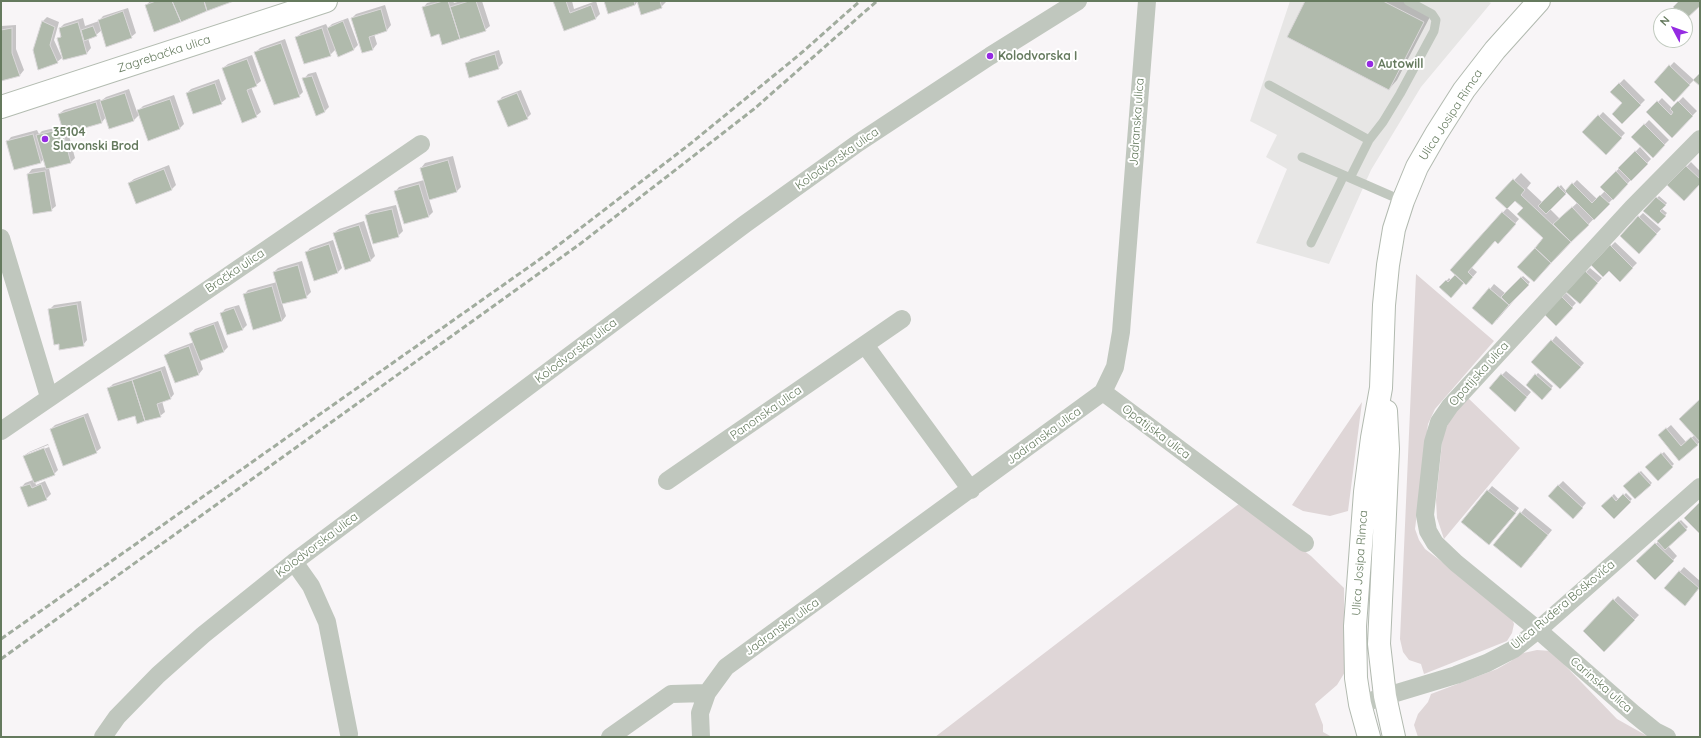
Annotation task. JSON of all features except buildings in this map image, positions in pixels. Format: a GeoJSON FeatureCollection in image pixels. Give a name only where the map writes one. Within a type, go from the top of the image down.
{"type":"FeatureCollection","features":[{"type":"Feature","properties":{"kind":"main road","name":"Zagrebačka ulica"},"geometry":{"type":"LineString","coordinates":[[1,107],[326,1]]}},
{"type":"Feature","properties":{"kind":"main road","name":"Ulica Josipa Rimca"},"geometry":{"type":"LineString","coordinates":[[1369,737],[1360,704],[1356,678],[1355,652],[1358,579],[1365,492],[1372,438],[1381,388],[1384,305],[1388,265],[1394,229],[1403,201],[1417,167],[1436,134],[1464,90],[1495,50],[1539,1]]}},
{"type":"Feature","properties":{"kind":"main road","name":"Ulica Josipa Rimca"},"geometry":{"type":"LineString","coordinates":[[1381,388],[1387,417],[1388,448],[1379,644],[1385,696],[1394,737]]}},
{"type":"Feature","properties":{"kind":"street","name":"Kolodvorska ulica"},"geometry":{"type":"LineString","coordinates":[[103,737],[117,718],[158,675],[203,635],[294,562],[745,224],[858,143],[990,56],[1078,1]]}},
{"type":"Feature","properties":{"kind":"street","name":"Jadranska ulica"},"geometry":{"type":"LineString","coordinates":[[701,737],[700,713],[707,693],[726,667],[971,490],[1103,392],[1115,367],[1121,332],[1147,1]]}},
{"type":"Feature","properties":{"kind":"street","name":"Opatijska ulica"},"geometry":{"type":"LineString","coordinates":[[1538,630],[1456,563],[1435,543],[1428,531],[1425,516],[1428,484],[1433,442],[1439,422],[1450,406],[1632,208],[1700,140]]}},
{"type":"Feature","properties":{"kind":"street","name":"Bračka ulica"},"geometry":{"type":"LineString","coordinates":[[1,430],[421,144]]}},
{"type":"Feature","properties":{"kind":"street"},"geometry":{"type":"LineString","coordinates":[[1,238],[49,397]]}},
{"type":"Feature","properties":{"kind":"street","name":"Panonska ulica"},"geometry":{"type":"LineString","coordinates":[[667,481],[902,319]]}},
{"type":"Feature","properties":{"kind":"street"},"geometry":{"type":"LineString","coordinates":[[865,345],[971,490]]}},
{"type":"Feature","properties":{"kind":"street","name":"Opatijska ulica"},"geometry":{"type":"LineString","coordinates":[[1103,392],[1305,544]]}},
{"type":"Feature","properties":{"kind":"street","name":"Ulica Ruđera Boškovića"},"geometry":{"type":"LineString","coordinates":[[1360,704],[1420,686],[1487,663],[1514,649],[1538,630],[1700,487]]}},
{"type":"Feature","properties":{"kind":"street"},"geometry":{"type":"LineString","coordinates":[[294,562],[311,586],[326,622],[349,734]]}},
{"type":"Feature","properties":{"kind":"street","name":"Carinska ulica"},"geometry":{"type":"LineString","coordinates":[[1538,630],[1634,714],[1655,731],[1667,737]]}},
{"type":"Feature","properties":{"kind":"street"},"geometry":{"type":"LineString","coordinates":[[610,737],[671,694],[707,693]]}},
{"type":"Feature","properties":{"kind":"lane"},"geometry":{"type":"LineString","coordinates":[[1312,243],[1347,177],[1369,140],[1383,122],[1400,94],[1434,31],[1436,20],[1432,14],[1408,1]]}},
{"type":"Feature","properties":{"kind":"lane"},"geometry":{"type":"LineString","coordinates":[[1269,85],[1369,140]]}},
{"type":"Feature","properties":{"kind":"lane"},"geometry":{"type":"LineString","coordinates":[[1302,157],[1403,201]]}},
{"type":"Feature","properties":{"kind":"shaded area"},"geometry":{"type":"Polygon","coordinates":[[[1290,1],[1487,1],[1491,3],[1421,87],[1371,170],[1329,264],[1256,243],[1287,169],[1266,157],[1277,135],[1250,121],[1290,1]]]}},
{"type":"Feature","properties":{"kind":"shaded area"},"geometry":{"type":"Polygon","coordinates":[[[1416,274],[1494,341],[1435,409],[1428,424],[1415,529],[1419,540],[1425,549],[1502,607],[1511,616],[1514,624],[1512,633],[1507,641],[1424,674],[1421,664],[1409,660],[1403,652],[1400,639],[1416,274]]]}},
{"type":"Feature","properties":{"kind":"shaded area"},"geometry":{"type":"Polygon","coordinates":[[[1467,397],[1520,448],[1444,539],[1437,518],[1436,500],[1443,434],[1453,414],[1467,397]]]}},
{"type":"Feature","properties":{"kind":"shaded area"},"geometry":{"type":"Polygon","coordinates":[[[1362,402],[1348,511],[1330,516],[1303,511],[1292,505],[1362,402]]]}},
{"type":"Feature","properties":{"kind":"shaded area"},"geometry":{"type":"Polygon","coordinates":[[[1240,503],[1311,556],[1344,588],[1345,672],[1337,685],[1315,704],[1323,725],[1323,732],[1332,737],[935,737],[1240,503]]]}},
{"type":"Feature","properties":{"kind":"shaded area"},"geometry":{"type":"Polygon","coordinates":[[[1537,650],[1551,651],[1617,719],[1649,737],[1418,737],[1414,725],[1418,714],[1428,702],[1431,694],[1497,669],[1511,661],[1519,654],[1537,650]]]}},
{"type":"Feature","properties":{"kind":"railway"},"geometry":{"type":"LineString","coordinates":[[1,639],[543,257],[690,144],[799,55],[860,1]]}},
{"type":"Feature","properties":{"kind":"railway"},"geometry":{"type":"LineString","coordinates":[[1,659],[580,244],[754,109],[877,1]]}},
{"type":"Feature","properties":{"kind":"place","name":"Kolodvorska I"},"geometry":{"type":"Point","coordinates":[990,56]}},
{"type":"Feature","properties":{"kind":"place","name":"Autowill"},"geometry":{"type":"Point","coordinates":[1370,64]}},
{"type":"Feature","properties":{"kind":"place","name":"35104 Slavonski Brod"},"geometry":{"type":"Point","coordinates":[45,139]}}]}
